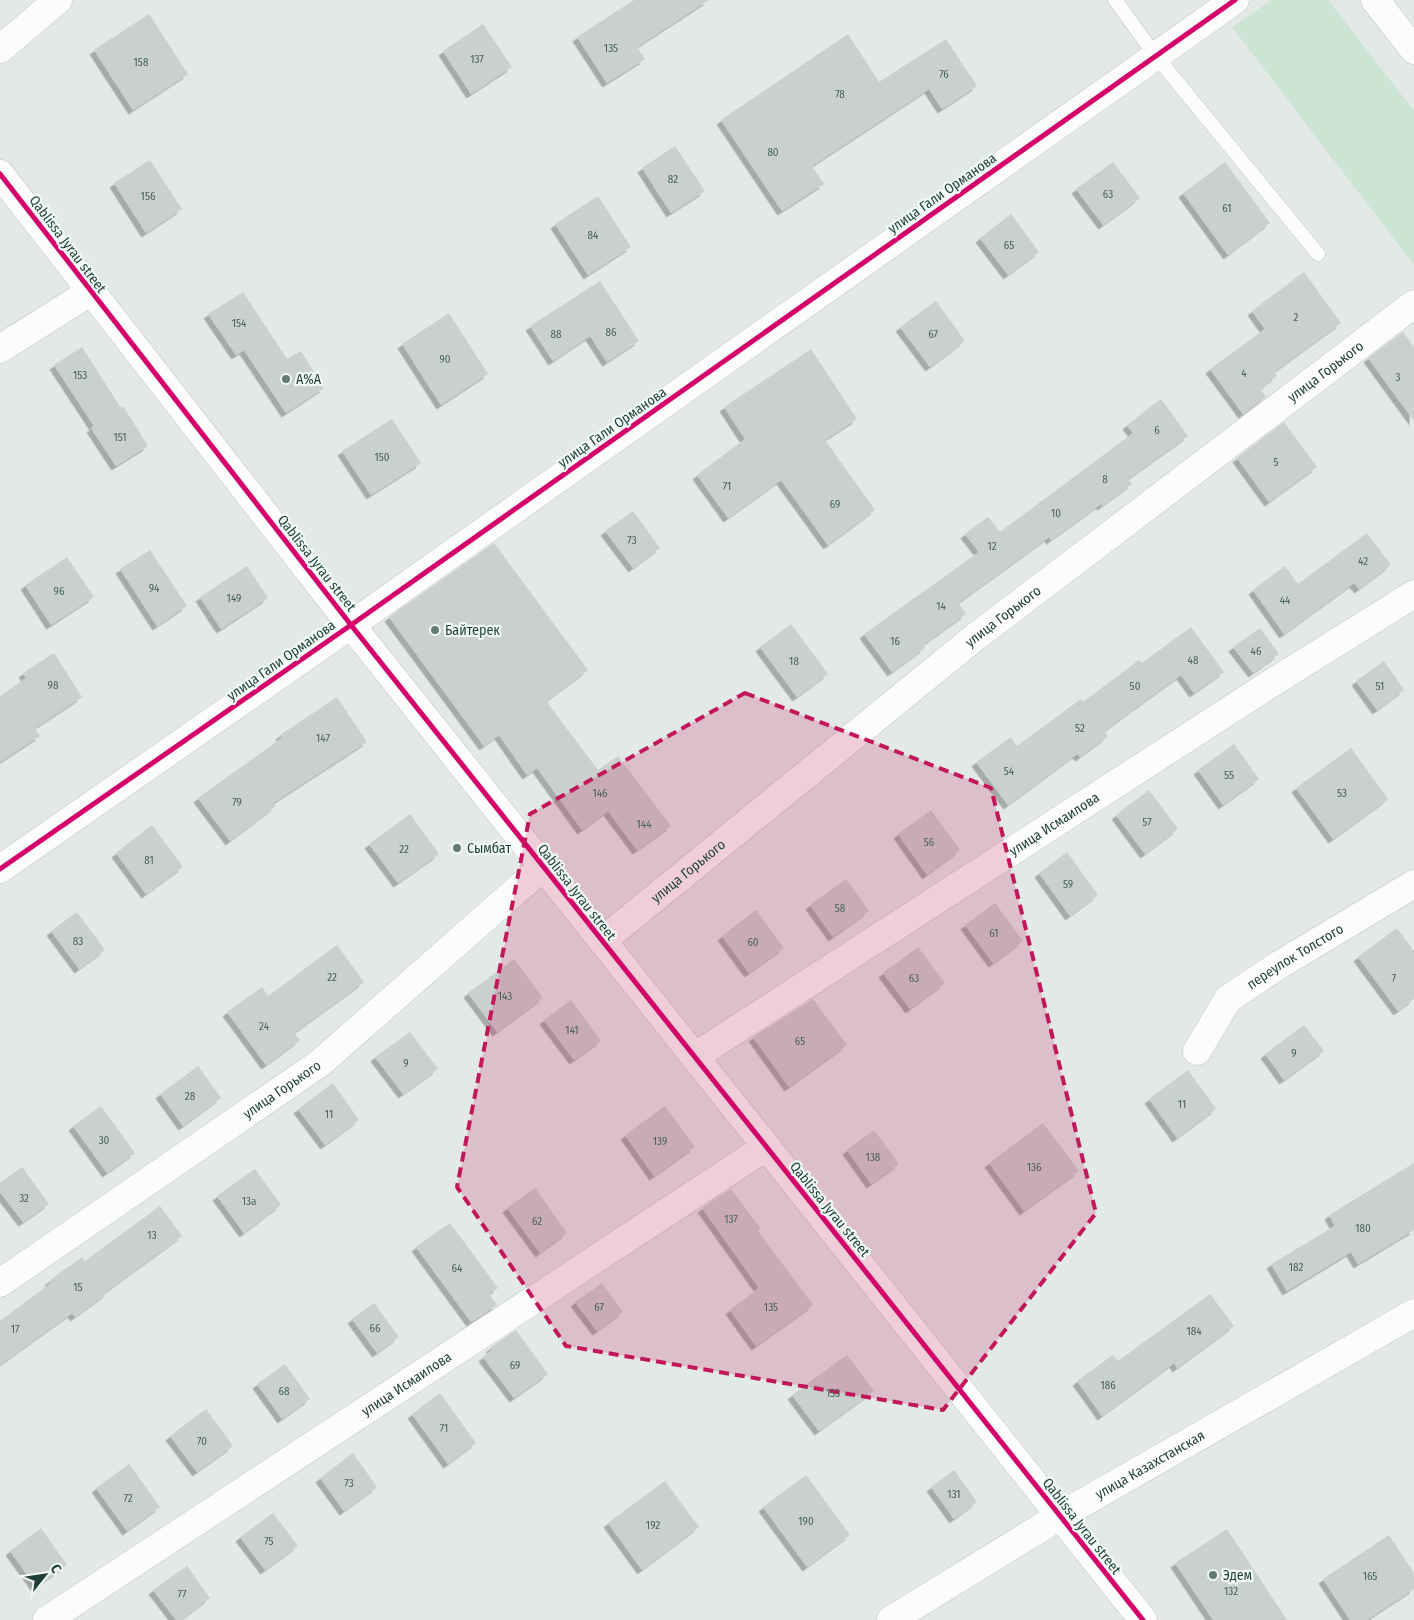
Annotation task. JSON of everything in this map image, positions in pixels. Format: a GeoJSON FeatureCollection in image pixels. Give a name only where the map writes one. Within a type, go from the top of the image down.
{"type":"FeatureCollection","features":[{"type":"Feature","properties":{"kind":"street"},"geometry":{"type":"LineString","coordinates":[[0,49],[58,0]]}},
{"type":"Feature","properties":{"kind":"street","name":"улица Гали Орманова"},"geometry":{"type":"LineString","coordinates":[[0,869],[351,625],[1235,0]]}},
{"type":"Feature","properties":{"kind":"street"},"geometry":{"type":"LineString","coordinates":[[1375,0],[1414,50]]}},
{"type":"Feature","properties":{"kind":"street","name":"Qablissa Jyrau street"},"geometry":{"type":"LineString","coordinates":[[0,174],[351,625],[1142,1620]]}},
{"type":"Feature","properties":{"kind":"street"},"geometry":{"type":"LineString","coordinates":[[0,349],[90,292]]}},
{"type":"Feature","properties":{"kind":"street","name":"улица Горького"},"geometry":{"type":"LineString","coordinates":[[602,941],[974,638],[1414,304]]}},
{"type":"Feature","properties":{"kind":"street","name":"улица Исмаилова"},"geometry":{"type":"LineString","coordinates":[[694,1057],[1267,686],[1414,594]]}},
{"type":"Feature","properties":{"kind":"street","name":"улица Горького"},"geometry":{"type":"LineString","coordinates":[[0,1283],[320,1062],[543,867]]}},
{"type":"Feature","properties":{"kind":"street","name":"переулок Толстого"},"geometry":{"type":"LineString","coordinates":[[1197,1051],[1228,999],[1279,965],[1414,884]]}},
{"type":"Feature","properties":{"kind":"street","name":"улица Исмаилова"},"geometry":{"type":"LineString","coordinates":[[47,1620],[766,1147]]}},
{"type":"Feature","properties":{"kind":"street","name":"улица Казахстанская"},"geometry":{"type":"LineString","coordinates":[[890,1620],[1060,1516],[1414,1313]]}},
{"type":"Feature","properties":{"kind":"lane"},"geometry":{"type":"LineString","coordinates":[[1115,0],[1155,55],[1318,254]]}},
{"type":"Feature","properties":{"kind":"highlighted area"},"geometry":{"type":"Polygon","coordinates":[[[745,693],[991,788],[1096,1213],[943,1410],[566,1346],[457,1187],[530,814],[745,693]]]}},
{"type":"Feature","properties":{"kind":"green space"},"geometry":{"type":"Polygon","coordinates":[[[1272,0],[1328,0],[1414,111],[1414,265],[1232,27],[1272,0]]]}},
{"type":"Feature","properties":{"kind":"building"},"geometry":{"type":"Polygon","coordinates":[[[634,0],[709,0],[637,47],[645,59],[607,83],[577,37],[634,0]]]}},
{"type":"Feature","properties":{"kind":"building"},"geometry":{"type":"Polygon","coordinates":[[[149,14],[188,74],[133,110],[94,50],[149,14]]]}},
{"type":"Feature","properties":{"kind":"building"},"geometry":{"type":"Polygon","coordinates":[[[483,24],[512,67],[471,94],[443,51],[483,24]]]}},
{"type":"Feature","properties":{"kind":"building"},"geometry":{"type":"Polygon","coordinates":[[[848,34],[879,82],[946,39],[977,86],[942,109],[929,89],[812,166],[824,184],[782,211],[721,120],[848,34]]]}},
{"type":"Feature","properties":{"kind":"building"},"geometry":{"type":"Polygon","coordinates":[[[675,146],[705,191],[671,213],[642,168],[675,146]]]}},
{"type":"Feature","properties":{"kind":"building"},"geometry":{"type":"Polygon","coordinates":[[[150,160],[182,209],[146,233],[114,183],[150,160]]]}},
{"type":"Feature","properties":{"kind":"building"},"geometry":{"type":"Polygon","coordinates":[[[1113,162],[1140,198],[1103,225],[1076,189],[1113,162]]]}},
{"type":"Feature","properties":{"kind":"building"},"geometry":{"type":"Polygon","coordinates":[[[1225,162],[1270,223],[1228,255],[1183,193],[1225,162]]]}},
{"type":"Feature","properties":{"kind":"building"},"geometry":{"type":"Polygon","coordinates":[[[598,196],[631,247],[588,275],[555,224],[598,196]]]}},
{"type":"Feature","properties":{"kind":"building"},"geometry":{"type":"Polygon","coordinates":[[[1011,214],[1039,252],[1008,275],[980,238],[1011,214]]]}},
{"type":"Feature","properties":{"kind":"building"},"geometry":{"type":"Polygon","coordinates":[[[1304,272],[1341,323],[1274,372],[1277,376],[1260,389],[1266,397],[1243,414],[1210,369],[1265,329],[1252,311],[1304,272]]]}},
{"type":"Feature","properties":{"kind":"building"},"geometry":{"type":"Polygon","coordinates":[[[600,281],[639,341],[607,362],[590,336],[553,361],[530,326],[600,281]]]}},
{"type":"Feature","properties":{"kind":"building"},"geometry":{"type":"Polygon","coordinates":[[[243,292],[287,359],[301,351],[324,388],[286,413],[244,350],[236,355],[208,314],[243,292]]]}},
{"type":"Feature","properties":{"kind":"building"},"geometry":{"type":"Polygon","coordinates":[[[936,301],[965,341],[930,367],[900,327],[936,301]]]}},
{"type":"Feature","properties":{"kind":"building"},"geometry":{"type":"Polygon","coordinates":[[[449,313],[488,374],[441,405],[402,344],[449,313]]]}},
{"type":"Feature","properties":{"kind":"building"},"geometry":{"type":"Polygon","coordinates":[[[1403,332],[1414,347],[1414,421],[1368,358],[1403,332]]]}},
{"type":"Feature","properties":{"kind":"building"},"geometry":{"type":"Polygon","coordinates":[[[82,347],[148,446],[116,466],[91,428],[94,426],[54,365],[82,347]]]}},
{"type":"Feature","properties":{"kind":"building"},"geometry":{"type":"Polygon","coordinates":[[[811,349],[857,419],[825,440],[875,510],[828,545],[781,480],[728,518],[697,475],[745,439],[724,407],[811,349]]]}},
{"type":"Feature","properties":{"kind":"building"},"geometry":{"type":"Polygon","coordinates":[[[1161,399],[1188,436],[1128,479],[1132,484],[1102,506],[1101,504],[1051,540],[1049,537],[958,603],[966,614],[923,645],[925,648],[892,672],[864,634],[979,552],[965,534],[988,517],[1000,532],[1133,433],[1127,425],[1161,399]]]}},
{"type":"Feature","properties":{"kind":"building"},"geometry":{"type":"Polygon","coordinates":[[[392,419],[421,463],[371,495],[342,451],[392,419]]]}},
{"type":"Feature","properties":{"kind":"building"},"geometry":{"type":"Polygon","coordinates":[[[1284,422],[1317,467],[1269,502],[1237,458],[1284,422]]]}},
{"type":"Feature","properties":{"kind":"building"},"geometry":{"type":"Polygon","coordinates":[[[633,511],[660,548],[633,568],[605,531],[633,511]]]}},
{"type":"Feature","properties":{"kind":"building"},"geometry":{"type":"Polygon","coordinates":[[[1367,533],[1391,565],[1359,589],[1354,583],[1284,634],[1253,590],[1285,566],[1298,584],[1367,533]]]}},
{"type":"Feature","properties":{"kind":"building"},"geometry":{"type":"Polygon","coordinates":[[[494,543],[588,670],[546,701],[598,770],[618,756],[671,826],[637,850],[608,811],[582,830],[537,768],[527,775],[499,735],[484,746],[389,617],[494,543]]]}},
{"type":"Feature","properties":{"kind":"building"},"geometry":{"type":"Polygon","coordinates":[[[150,550],[187,606],[157,626],[120,569],[150,550]]]}},
{"type":"Feature","properties":{"kind":"building"},"geometry":{"type":"Polygon","coordinates":[[[67,557],[94,597],[51,625],[25,585],[67,557]]]}},
{"type":"Feature","properties":{"kind":"building"},"geometry":{"type":"Polygon","coordinates":[[[247,566],[268,598],[221,629],[200,597],[247,566]]]}},
{"type":"Feature","properties":{"kind":"building"},"geometry":{"type":"Polygon","coordinates":[[[791,624],[828,674],[797,697],[760,647],[791,624]]]}},
{"type":"Feature","properties":{"kind":"building"},"geometry":{"type":"Polygon","coordinates":[[[1191,627],[1224,672],[1194,693],[1181,675],[1104,731],[1108,736],[1080,757],[1077,754],[1008,805],[976,762],[1011,737],[1017,746],[1081,699],[1083,702],[1139,660],[1142,663],[1191,627]]]}},
{"type":"Feature","properties":{"kind":"building"},"geometry":{"type":"Polygon","coordinates":[[[1260,628],[1279,654],[1253,673],[1233,647],[1260,628]]]}},
{"type":"Feature","properties":{"kind":"building"},"geometry":{"type":"Polygon","coordinates":[[[54,653],[82,697],[35,728],[40,736],[0,762],[0,696],[26,678],[23,673],[54,653]]]}},
{"type":"Feature","properties":{"kind":"building"},"geometry":{"type":"Polygon","coordinates":[[[1384,661],[1404,690],[1377,710],[1356,681],[1384,661]]]}},
{"type":"Feature","properties":{"kind":"building"},"geometry":{"type":"Polygon","coordinates":[[[337,697],[367,742],[273,803],[276,806],[230,841],[198,798],[282,738],[280,735],[337,697]]]}},
{"type":"Feature","properties":{"kind":"building"},"geometry":{"type":"Polygon","coordinates":[[[1234,744],[1259,779],[1223,805],[1198,770],[1234,744]]]}},
{"type":"Feature","properties":{"kind":"building"},"geometry":{"type":"Polygon","coordinates":[[[1351,748],[1388,799],[1333,839],[1296,788],[1351,748]]]}},
{"type":"Feature","properties":{"kind":"building"},"geometry":{"type":"Polygon","coordinates":[[[1149,790],[1178,829],[1145,854],[1116,815],[1149,790]]]}},
{"type":"Feature","properties":{"kind":"building"},"geometry":{"type":"Polygon","coordinates":[[[931,810],[960,850],[927,875],[898,834],[931,810]]]}},
{"type":"Feature","properties":{"kind":"building"},"geometry":{"type":"Polygon","coordinates":[[[410,814],[439,854],[398,883],[369,844],[410,814]]]}},
{"type":"Feature","properties":{"kind":"building"},"geometry":{"type":"Polygon","coordinates":[[[152,825],[183,867],[146,894],[116,853],[152,825]]]}},
{"type":"Feature","properties":{"kind":"building"},"geometry":{"type":"Polygon","coordinates":[[[1067,852],[1098,895],[1070,916],[1039,873],[1067,852]]]}},
{"type":"Feature","properties":{"kind":"building"},"geometry":{"type":"Polygon","coordinates":[[[846,879],[869,911],[833,937],[810,905],[846,879]]]}},
{"type":"Feature","properties":{"kind":"building"},"geometry":{"type":"Polygon","coordinates":[[[995,903],[1023,941],[993,963],[965,925],[995,903]]]}},
{"type":"Feature","properties":{"kind":"building"},"geometry":{"type":"Polygon","coordinates":[[[756,910],[784,948],[749,973],[722,936],[756,910]]]}},
{"type":"Feature","properties":{"kind":"building"},"geometry":{"type":"Polygon","coordinates":[[[77,912],[105,950],[79,969],[51,931],[77,912]]]}},
{"type":"Feature","properties":{"kind":"building"},"geometry":{"type":"Polygon","coordinates":[[[1397,928],[1414,951],[1414,999],[1398,1011],[1358,957],[1397,928]]]}},
{"type":"Feature","properties":{"kind":"building"},"geometry":{"type":"Polygon","coordinates":[[[337,945],[364,982],[294,1033],[300,1040],[266,1065],[227,1012],[262,987],[268,996],[337,945]]]}},
{"type":"Feature","properties":{"kind":"building"},"geometry":{"type":"Polygon","coordinates":[[[918,947],[945,983],[910,1009],[883,973],[918,947]]]}},
{"type":"Feature","properties":{"kind":"building"},"geometry":{"type":"Polygon","coordinates":[[[514,959],[543,998],[497,1032],[468,993],[514,959]]]}},
{"type":"Feature","properties":{"kind":"building"},"geometry":{"type":"Polygon","coordinates":[[[813,999],[847,1045],[789,1087],[753,1037],[813,999]]]}},
{"type":"Feature","properties":{"kind":"building"},"geometry":{"type":"Polygon","coordinates":[[[571,1000],[601,1041],[574,1060],[544,1020],[571,1000]]]}},
{"type":"Feature","properties":{"kind":"building"},"geometry":{"type":"Polygon","coordinates":[[[1304,1025],[1324,1051],[1284,1080],[1265,1054],[1304,1025]]]}},
{"type":"Feature","properties":{"kind":"building"},"geometry":{"type":"Polygon","coordinates":[[[410,1032],[438,1069],[403,1094],[375,1057],[410,1032]]]}},
{"type":"Feature","properties":{"kind":"building"},"geometry":{"type":"Polygon","coordinates":[[[198,1066],[221,1098],[183,1126],[160,1094],[198,1066]]]}},
{"type":"Feature","properties":{"kind":"building"},"geometry":{"type":"Polygon","coordinates":[[[1188,1070],[1216,1109],[1177,1138],[1149,1099],[1188,1070]]]}},
{"type":"Feature","properties":{"kind":"building"},"geometry":{"type":"Polygon","coordinates":[[[333,1083],[359,1120],[325,1145],[298,1109],[333,1083]]]}},
{"type":"Feature","properties":{"kind":"building"},"geometry":{"type":"Polygon","coordinates":[[[101,1106],[135,1153],[107,1173],[73,1126],[101,1106]]]}},
{"type":"Feature","properties":{"kind":"building"},"geometry":{"type":"Polygon","coordinates":[[[665,1106],[695,1147],[654,1176],[625,1135],[665,1106]]]}},
{"type":"Feature","properties":{"kind":"building"},"geometry":{"type":"Polygon","coordinates":[[[1043,1123],[1079,1171],[1024,1211],[989,1163],[1043,1123]]]}},
{"type":"Feature","properties":{"kind":"building"},"geometry":{"type":"Polygon","coordinates":[[[874,1130],[899,1164],[871,1184],[847,1150],[874,1130]]]}},
{"type":"Feature","properties":{"kind":"building"},"geometry":{"type":"Polygon","coordinates":[[[1414,1163],[1414,1230],[1358,1264],[1351,1252],[1287,1291],[1271,1264],[1335,1226],[1329,1215],[1414,1163]]]}},
{"type":"Feature","properties":{"kind":"building"},"geometry":{"type":"Polygon","coordinates":[[[22,1167],[49,1204],[23,1222],[0,1192],[0,1183],[22,1167]]]}},
{"type":"Feature","properties":{"kind":"building"},"geometry":{"type":"Polygon","coordinates":[[[255,1169],[281,1205],[244,1233],[217,1196],[255,1169]]]}},
{"type":"Feature","properties":{"kind":"building"},"geometry":{"type":"Polygon","coordinates":[[[535,1188],[567,1233],[540,1253],[507,1208],[535,1188]]]}},
{"type":"Feature","properties":{"kind":"building"},"geometry":{"type":"Polygon","coordinates":[[[731,1189],[761,1229],[758,1231],[813,1305],[756,1346],[730,1310],[759,1288],[702,1208],[731,1189]]]}},
{"type":"Feature","properties":{"kind":"building"},"geometry":{"type":"Polygon","coordinates":[[[160,1206],[182,1236],[75,1317],[72,1313],[0,1365],[0,1321],[82,1257],[85,1261],[160,1206]]]}},
{"type":"Feature","properties":{"kind":"building"},"geometry":{"type":"Polygon","coordinates":[[[450,1223],[498,1288],[489,1294],[497,1305],[471,1322],[416,1247],[450,1223]]]}},
{"type":"Feature","properties":{"kind":"building"},"geometry":{"type":"Polygon","coordinates":[[[602,1283],[623,1312],[597,1331],[575,1302],[602,1283]]]}},
{"type":"Feature","properties":{"kind":"building"},"geometry":{"type":"Polygon","coordinates":[[[1210,1294],[1234,1326],[1177,1368],[1174,1363],[1102,1416],[1077,1381],[1113,1355],[1118,1361],[1210,1294]]]}},
{"type":"Feature","properties":{"kind":"building"},"geometry":{"type":"Polygon","coordinates":[[[374,1303],[399,1337],[377,1353],[352,1319],[374,1303]]]}},
{"type":"Feature","properties":{"kind":"building"},"geometry":{"type":"Polygon","coordinates":[[[516,1330],[548,1374],[514,1398],[483,1357],[492,1350],[490,1348],[516,1330]]]}},
{"type":"Feature","properties":{"kind":"building"},"geometry":{"type":"Polygon","coordinates":[[[847,1355],[874,1391],[819,1431],[792,1395],[847,1355]]]}},
{"type":"Feature","properties":{"kind":"building"},"geometry":{"type":"Polygon","coordinates":[[[285,1364],[310,1399],[282,1419],[257,1384],[285,1364]]]}},
{"type":"Feature","properties":{"kind":"building"},"geometry":{"type":"Polygon","coordinates":[[[440,1393],[476,1443],[448,1464],[412,1414],[440,1393]]]}},
{"type":"Feature","properties":{"kind":"building"},"geometry":{"type":"Polygon","coordinates":[[[206,1409],[233,1446],[197,1472],[170,1436],[206,1409]]]}},
{"type":"Feature","properties":{"kind":"building"},"geometry":{"type":"Polygon","coordinates":[[[353,1453],[377,1487],[344,1511],[320,1478],[353,1453]]]}},
{"type":"Feature","properties":{"kind":"building"},"geometry":{"type":"Polygon","coordinates":[[[129,1464],[160,1507],[127,1531],[96,1488],[129,1464]]]}},
{"type":"Feature","properties":{"kind":"building"},"geometry":{"type":"Polygon","coordinates":[[[954,1470],[977,1502],[954,1519],[931,1487],[954,1470]]]}},
{"type":"Feature","properties":{"kind":"building"},"geometry":{"type":"Polygon","coordinates":[[[806,1475],[850,1535],[807,1567],[763,1507],[806,1475]]]}},
{"type":"Feature","properties":{"kind":"building"},"geometry":{"type":"Polygon","coordinates":[[[665,1481],[699,1527],[642,1570],[608,1523],[665,1481]]]}},
{"type":"Feature","properties":{"kind":"building"},"geometry":{"type":"Polygon","coordinates":[[[273,1513],[298,1546],[265,1570],[240,1537],[273,1513]]]}},
{"type":"Feature","properties":{"kind":"building"},"geometry":{"type":"Polygon","coordinates":[[[41,1528],[67,1565],[36,1587],[10,1551],[41,1528]]]}},
{"type":"Feature","properties":{"kind":"building"},"geometry":{"type":"Polygon","coordinates":[[[1227,1529],[1287,1620],[1213,1620],[1175,1563],[1227,1529]]]}},
{"type":"Feature","properties":{"kind":"building"},"geometry":{"type":"Polygon","coordinates":[[[1389,1535],[1414,1573],[1414,1589],[1367,1620],[1350,1620],[1323,1579],[1389,1535]]]}},
{"type":"Feature","properties":{"kind":"building"},"geometry":{"type":"Polygon","coordinates":[[[187,1566],[210,1598],[181,1620],[176,1620],[153,1590],[187,1566]]]}},
{"type":"Feature","properties":{"kind":"cycle path"},"geometry":{"type":"LineString","coordinates":[[0,869],[351,625],[1235,0]]}},
{"type":"Feature","properties":{"kind":"cycle path"},"geometry":{"type":"LineString","coordinates":[[0,174],[351,625],[1143,1620]]}},
{"type":"Feature","properties":{"kind":"place","name":"A%A"},"geometry":{"type":"Point","coordinates":[286,379]}},
{"type":"Feature","properties":{"kind":"place","name":"Байтерек"},"geometry":{"type":"Point","coordinates":[435,630]}},
{"type":"Feature","properties":{"kind":"place","name":"Сымбат"},"geometry":{"type":"Point","coordinates":[457,848]}},
{"type":"Feature","properties":{"kind":"place","name":"Эдем"},"geometry":{"type":"Point","coordinates":[1213,1575]}}]}
